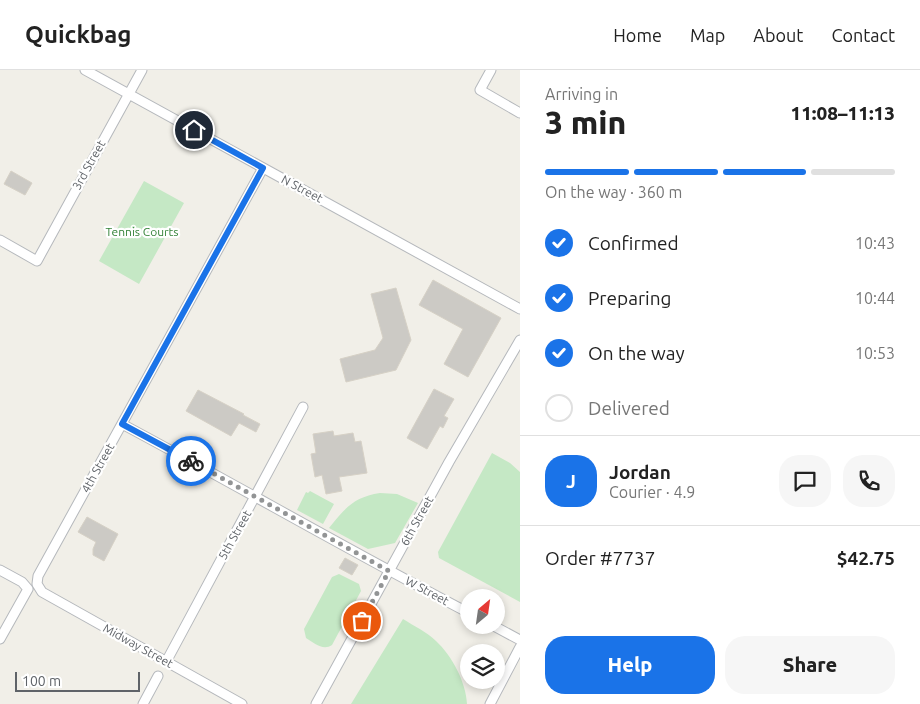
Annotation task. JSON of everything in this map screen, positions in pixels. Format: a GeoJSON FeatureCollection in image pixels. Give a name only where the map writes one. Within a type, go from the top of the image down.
{"type":"FeatureCollection","features":[{"type":"Feature","properties":{"kind":"street","name":"N Street"},"geometry":{"type":"LineString","coordinates":[[85,70],[520,309]]}},
{"type":"Feature","properties":{"kind":"street","name":"3rd Street"},"geometry":{"type":"LineString","coordinates":[[0,240],[37,261],[142,70]]}},
{"type":"Feature","properties":{"kind":"street"},"geometry":{"type":"LineString","coordinates":[[490,71],[480,90],[520,113]]}},
{"type":"Feature","properties":{"kind":"street","name":"4th Street"},"geometry":{"type":"LineString","coordinates":[[37,584],[38,576],[263,168]]}},
{"type":"Feature","properties":{"kind":"street","name":"6th Street"},"geometry":{"type":"LineString","coordinates":[[316,704],[520,340]]}},
{"type":"Feature","properties":{"kind":"street","name":"5th Street"},"geometry":{"type":"LineString","coordinates":[[166,662],[303,408]]}},
{"type":"Feature","properties":{"kind":"street","name":"W Street"},"geometry":{"type":"LineString","coordinates":[[122,424],[460,608]]}},
{"type":"Feature","properties":{"kind":"street"},"geometry":{"type":"LineString","coordinates":[[0,570],[22,582],[28,589],[0,640]]}},
{"type":"Feature","properties":{"kind":"street","name":"Midway Street"},"geometry":{"type":"LineString","coordinates":[[37,584],[42,592],[242,704]]}},
{"type":"Feature","properties":{"kind":"street"},"geometry":{"type":"LineString","coordinates":[[505,632],[520,640]]}},
{"type":"Feature","properties":{"kind":"street"},"geometry":{"type":"LineString","coordinates":[[490,704],[520,647]]}},
{"type":"Feature","properties":{"kind":"street"},"geometry":{"type":"LineString","coordinates":[[142,704],[158,676]]}},
{"type":"Feature","properties":{"kind":"green space","name":"Tennis Courts"},"geometry":{"type":"Polygon","coordinates":[[[144,181],[184,203],[139,284],[99,261],[144,181]]]}},
{"type":"Feature","properties":{"kind":"green space"},"geometry":{"type":"Polygon","coordinates":[[[492,453],[510,463],[520,472],[520,602],[505,594],[505,589],[496,589],[439,558],[438,552],[492,453]]]}},
{"type":"Feature","properties":{"kind":"green space"},"geometry":{"type":"Polygon","coordinates":[[[310,491],[334,504],[323,524],[297,510],[306,492],[310,491]]]}},
{"type":"Feature","properties":{"kind":"green space"},"geometry":{"type":"Polygon","coordinates":[[[380,493],[397,494],[418,503],[395,543],[368,549],[329,528],[351,504],[363,497],[380,493]]]}},
{"type":"Feature","properties":{"kind":"green space"},"geometry":{"type":"Polygon","coordinates":[[[339,574],[359,584],[361,591],[332,645],[322,647],[306,638],[304,629],[332,577],[339,574]]]}},
{"type":"Feature","properties":{"kind":"green space"},"geometry":{"type":"Polygon","coordinates":[[[403,619],[425,632],[442,647],[460,676],[460,689],[464,689],[467,704],[351,704],[403,619]]]}},
{"type":"Feature","properties":{"kind":"building"},"geometry":{"type":"Polygon","coordinates":[[[11,171],[32,183],[25,195],[4,184],[11,171]]]}},
{"type":"Feature","properties":{"kind":"building"},"geometry":{"type":"Polygon","coordinates":[[[433,280],[501,318],[468,377],[444,364],[463,329],[419,305],[433,280]]]}},
{"type":"Feature","properties":{"kind":"building"},"geometry":{"type":"Polygon","coordinates":[[[396,288],[411,340],[396,370],[346,382],[340,359],[375,350],[383,338],[371,294],[396,288]]]}},
{"type":"Feature","properties":{"kind":"building"},"geometry":{"type":"Polygon","coordinates":[[[434,389],[454,399],[444,416],[448,418],[443,428],[440,426],[427,449],[407,438],[434,389]]]}},
{"type":"Feature","properties":{"kind":"building"},"geometry":{"type":"Polygon","coordinates":[[[198,390],[260,424],[256,432],[239,423],[231,436],[186,411],[198,390]]]}},
{"type":"Feature","properties":{"kind":"building"},"geometry":{"type":"Polygon","coordinates":[[[333,431],[334,436],[353,433],[355,442],[361,441],[367,473],[339,477],[342,491],[326,494],[322,475],[315,477],[311,454],[316,453],[313,434],[333,431]]]}},
{"type":"Feature","properties":{"kind":"building"},"geometry":{"type":"Polygon","coordinates":[[[87,517],[118,534],[104,561],[93,555],[96,542],[78,532],[87,517]]]}},
{"type":"Feature","properties":{"kind":"building"},"geometry":{"type":"Polygon","coordinates":[[[345,558],[358,565],[352,575],[339,568],[345,558]]]}},
{"type":"Feature","properties":{"kind":"way so far"},"geometry":{"type":"LineString","coordinates":[[191,461],[389,571],[362,621]]}},
{"type":"Feature","properties":{"kind":"route"},"geometry":{"type":"LineString","coordinates":[[191,461],[122,424],[263,168],[194,130]]}}]}
